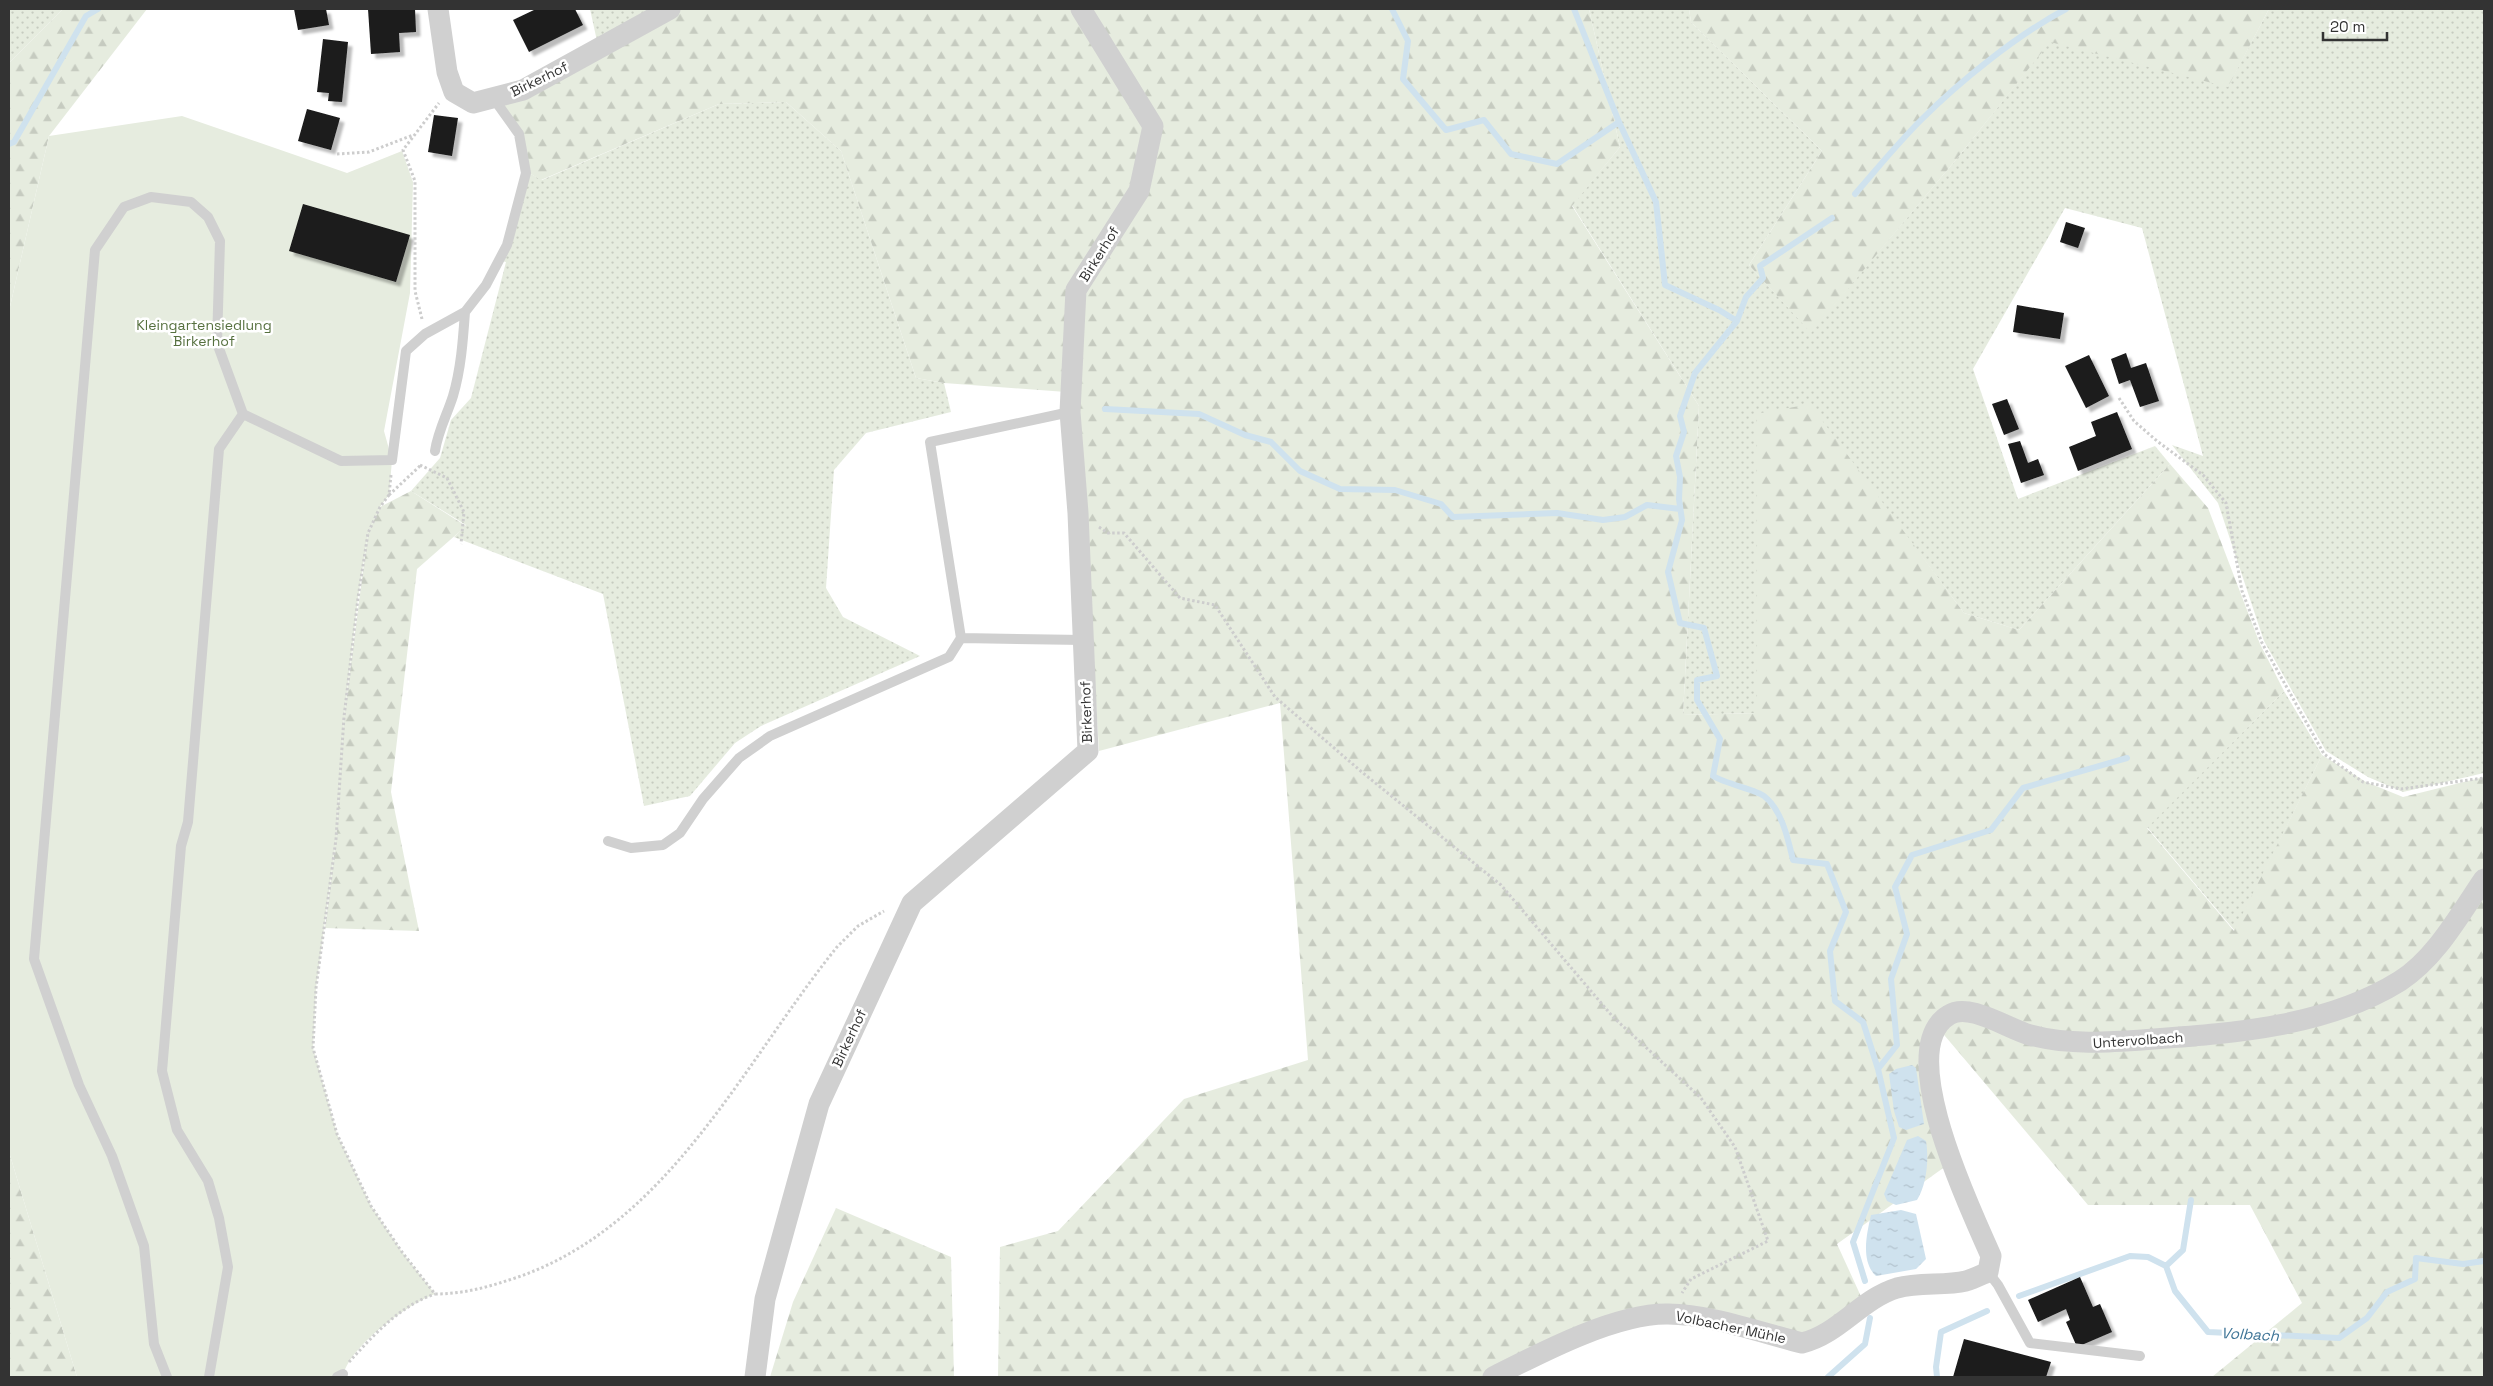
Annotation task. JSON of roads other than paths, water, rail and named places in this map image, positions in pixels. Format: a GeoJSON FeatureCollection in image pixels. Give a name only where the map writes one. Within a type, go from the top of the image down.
{"type":"FeatureCollection","features":[{"type":"Feature","properties":{"kind":"street","name":"Birkerhof"},"geometry":{"type":"LineString","coordinates":[[438,9],[446,72],[454,92],[473,103],[523,90],[670,9]]}},
{"type":"Feature","properties":{"kind":"street","name":"Birkerhof"},"geometry":{"type":"LineString","coordinates":[[755,1377],[764,1299],[818,1104],[912,903],[1088,751],[1078,513],[1070,412],[1076,290],[1139,192],[1153,126],[1081,9]]}},
{"type":"Feature","properties":{"kind":"street","name":"Untervolbach"},"geometry":{"type":"LineString","coordinates":[[1988,1272],[1991,1256],[1951,1162],[1938,1122],[1929,1081],[1930,1048],[1938,1024],[1947,1015],[1954,1012],[1969,1011],[2030,1035],[2090,1044],[2192,1036],[2295,1022],[2334,1011],[2375,994],[2401,980],[2432,953],[2484,879]]}},
{"type":"Feature","properties":{"kind":"street","name":"Volbacher Mühle"},"geometry":{"type":"LineString","coordinates":[[1493,1377],[1615,1322],[1668,1314],[1689,1315],[1802,1343],[1819,1339],[1875,1298],[1897,1288],[1931,1282],[1966,1281],[1988,1272]]}},
{"type":"Feature","properties":{"kind":"lane"},"geometry":{"type":"LineString","coordinates":[[167,1377],[154,1344],[144,1246],[112,1156],[79,1085],[34,959],[96,250],[124,207],[151,197],[191,202],[208,217],[220,241],[217,343],[243,414],[341,461],[392,460],[406,351],[425,334],[465,312],[486,285],[506,245],[526,173],[518,134],[494,99]]}},
{"type":"Feature","properties":{"kind":"lane"},"geometry":{"type":"LineString","coordinates":[[435,451],[437,437],[453,395],[463,345],[465,312]]}},
{"type":"Feature","properties":{"kind":"lane"},"geometry":{"type":"LineString","coordinates":[[608,842],[631,848],[663,845],[680,833],[703,799],[739,758],[770,736],[949,656],[961,638],[930,442],[1070,412]]}},
{"type":"Feature","properties":{"kind":"lane"},"geometry":{"type":"LineString","coordinates":[[209,1377],[228,1267],[219,1218],[208,1181],[177,1130],[162,1071],[181,846],[188,822],[219,449],[243,414]]}},
{"type":"Feature","properties":{"kind":"lane"},"geometry":{"type":"LineString","coordinates":[[961,638],[1084,640]]}},
{"type":"Feature","properties":{"kind":"lane"},"geometry":{"type":"LineString","coordinates":[[1988,1272],[1998,1285],[2030,1342],[2140,1356]]}},
{"type":"Feature","properties":{"kind":"water"},"geometry":{"type":"Polygon","coordinates":[[[1912,1065],[1916,1068],[1924,1124],[1906,1130],[1899,1127],[1894,1111],[1889,1074],[1896,1069],[1912,1065]]]}},
{"type":"Feature","properties":{"kind":"water"},"geometry":{"type":"Polygon","coordinates":[[[1918,1136],[1926,1141],[1927,1148],[1927,1163],[1923,1187],[1917,1200],[1896,1205],[1887,1201],[1884,1194],[1907,1140],[1918,1136]]]}},
{"type":"Feature","properties":{"kind":"water"},"geometry":{"type":"Polygon","coordinates":[[[1901,1210],[1916,1214],[1926,1259],[1916,1269],[1876,1276],[1871,1270],[1866,1255],[1871,1215],[1901,1210]]]}},
{"type":"Feature","properties":{"kind":"waterway"},"geometry":{"type":"LineString","coordinates":[[9,144],[14,142],[86,16],[98,9]]}},
{"type":"Feature","properties":{"kind":"waterway"},"geometry":{"type":"LineString","coordinates":[[1392,9],[1408,41],[1403,79],[1446,130],[1484,120],[1511,154],[1557,164],[1619,122]]}},
{"type":"Feature","properties":{"kind":"waterway"},"geometry":{"type":"LineString","coordinates":[[1574,9],[1619,122],[1656,202],[1665,285],[1719,310],[1737,321],[1695,373],[1680,416],[1684,432],[1676,456],[1680,477],[1679,499],[1682,520],[1668,572],[1680,623],[1704,628],[1717,676],[1697,680],[1697,700],[1720,739],[1713,776],[1760,794],[1770,802],[1780,817],[1793,860],[1827,864],[1846,912],[1830,951],[1835,1001],[1863,1022],[1878,1069],[1894,1138],[1853,1242],[1865,1281]]}},
{"type":"Feature","properties":{"kind":"waterway"},"geometry":{"type":"LineString","coordinates":[[1855,194],[1912,129],[1953,90],[2009,45],[2066,9]]}},
{"type":"Feature","properties":{"kind":"waterway"},"geometry":{"type":"LineString","coordinates":[[1737,321],[1746,297],[1763,278],[1760,266],[1832,218]]}},
{"type":"Feature","properties":{"kind":"waterway"},"geometry":{"type":"LineString","coordinates":[[1105,409],[1199,414],[1245,435],[1271,442],[1300,471],[1340,489],[1395,490],[1441,504],[1453,517],[1557,513],[1603,520],[1625,517],[1647,505],[1680,509]]}},
{"type":"Feature","properties":{"kind":"waterway"},"geometry":{"type":"LineString","coordinates":[[1878,1069],[1897,1045],[1891,979],[1907,934],[1895,887],[1912,855],[1991,830],[2023,788],[2127,758]]}},
{"type":"Feature","properties":{"kind":"waterway"},"geometry":{"type":"LineString","coordinates":[[2166,1266],[2183,1250],[2191,1200]]}},
{"type":"Feature","properties":{"kind":"waterway","name":"Volbach"},"geometry":{"type":"LineString","coordinates":[[2019,1296],[2130,1256],[2148,1257],[2166,1266],[2175,1291],[2208,1332],[2339,1338],[2367,1318],[2387,1292],[2415,1279],[2416,1258],[2463,1264],[2484,1261]]}},
{"type":"Feature","properties":{"kind":"waterway","name":"Volbach"},"geometry":{"type":"LineString","coordinates":[[1937,1377],[1936,1367],[1941,1332],[1987,1311]]}},
{"type":"Feature","properties":{"kind":"waterway"},"geometry":{"type":"LineString","coordinates":[[1828,1377],[1865,1344],[1870,1318]]}},
{"type":"Feature","properties":{"kind":"park label","name":"Kleingartensiedlung Birkerhof"},"geometry":{"type":"Point","coordinates":[204,334]}}]}
